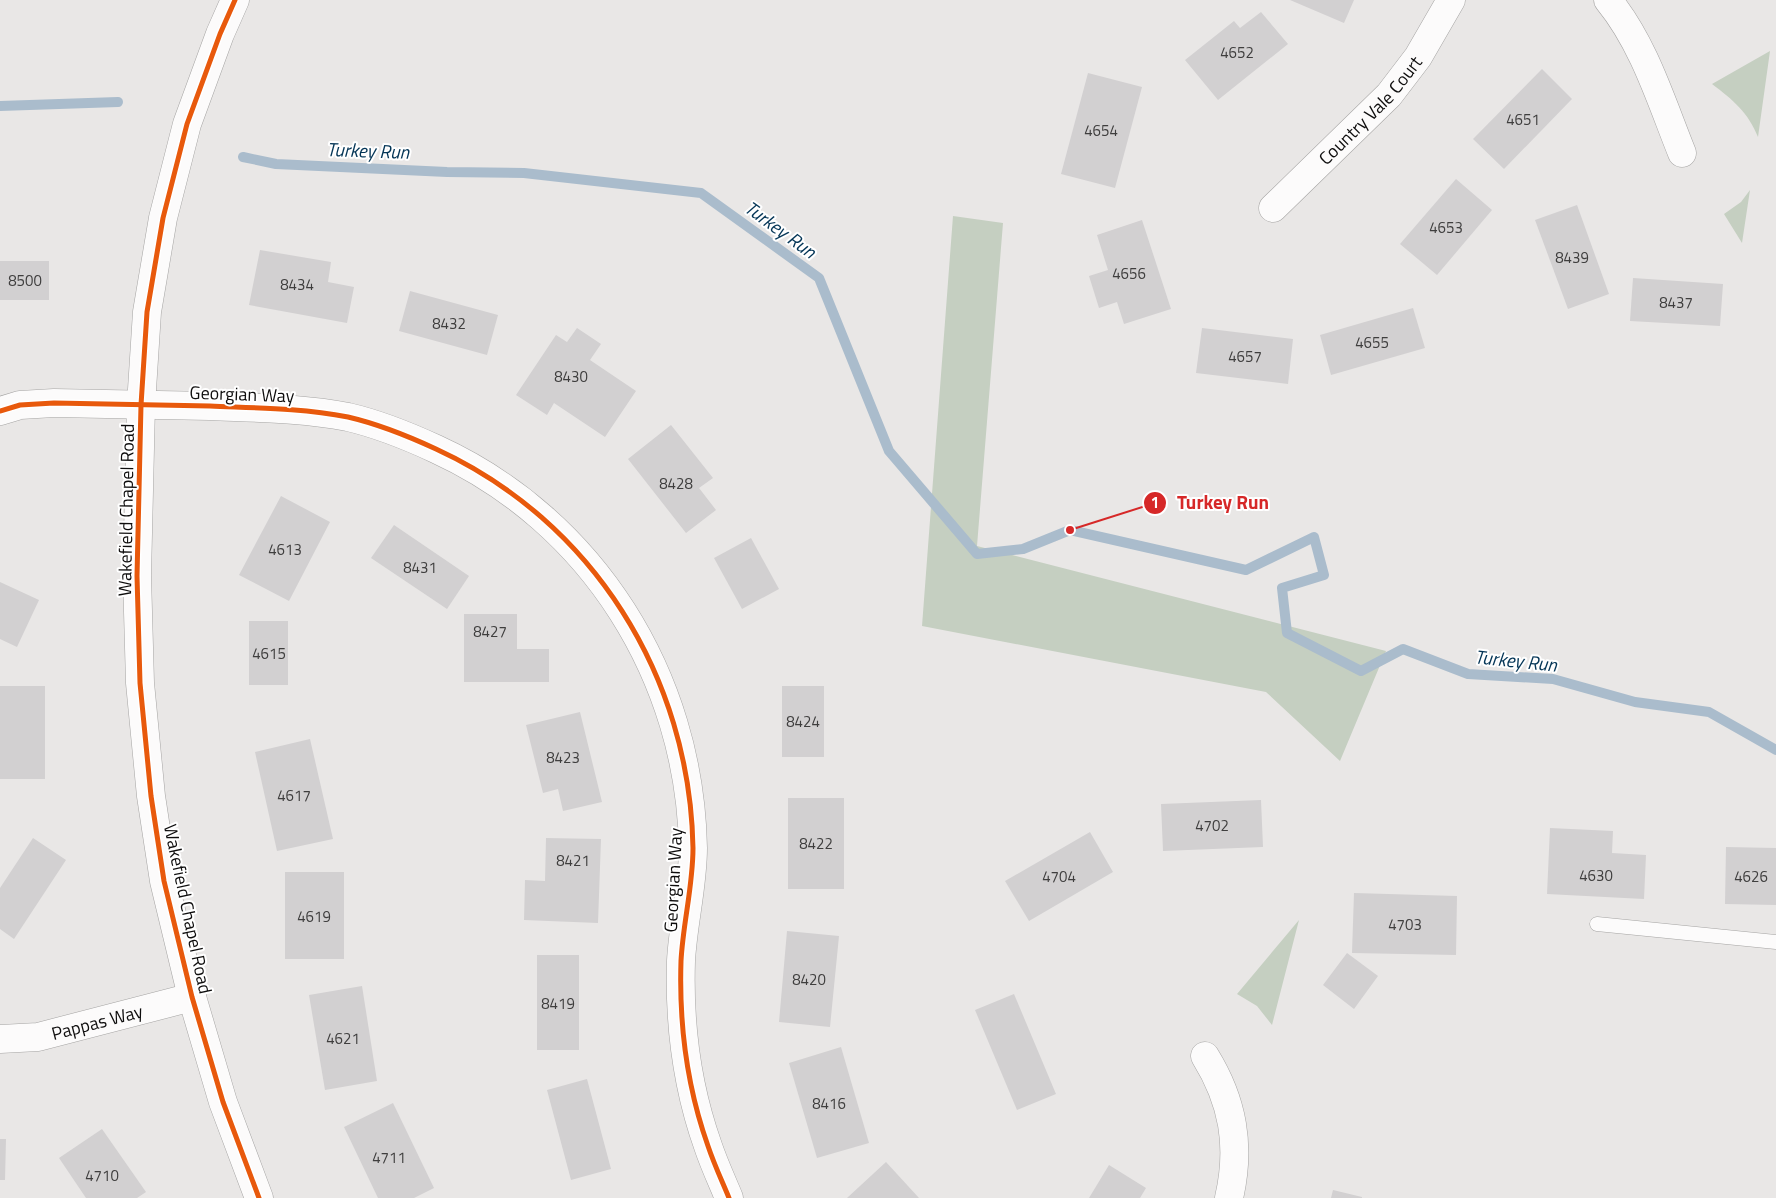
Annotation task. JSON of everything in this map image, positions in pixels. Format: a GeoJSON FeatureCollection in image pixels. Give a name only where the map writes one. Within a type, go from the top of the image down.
{"type":"FeatureCollection","features":[{"type":"Feature","properties":{"kind":"street","name":"Wakefield Chapel Road"},"geometry":{"type":"LineString","coordinates":[[235,0],[220,34],[187,124],[163,218],[147,312],[141,405],[137,576],[140,683],[150,796],[164,881],[192,997],[223,1102],[259,1198]]}},
{"type":"Feature","properties":{"kind":"street","name":"Country Vale Court"},"geometry":{"type":"LineString","coordinates":[[1273,208],[1389,95],[1418,57],[1451,0]]}},
{"type":"Feature","properties":{"kind":"street"},"geometry":{"type":"LineString","coordinates":[[1608,0],[1616,10],[1644,58],[1682,153]]}},
{"type":"Feature","properties":{"kind":"street","name":"Georgian Way"},"geometry":{"type":"LineString","coordinates":[[0,411],[20,405],[54,403],[291,408],[350,418],[410,436],[464,461],[514,494],[555,528],[598,576],[631,624],[653,668],[676,730],[689,794],[693,850],[690,896],[681,957],[681,1016],[689,1077],[707,1145],[729,1198]]}},
{"type":"Feature","properties":{"kind":"street","name":"Pappas Way"},"geometry":{"type":"LineString","coordinates":[[0,1039],[38,1037],[192,997]]}},
{"type":"Feature","properties":{"kind":"street"},"geometry":{"type":"LineString","coordinates":[[1205,1056],[1228,1103],[1236,1141],[1234,1178],[1229,1198]]}},
{"type":"Feature","properties":{"kind":"lane"},"geometry":{"type":"LineString","coordinates":[[1597,924],[1776,942]]}},
{"type":"Feature","properties":{"kind":"green space"},"geometry":{"type":"Polygon","coordinates":[[[1770,51],[1758,137],[1745,113],[1712,84],[1770,51]]]}},
{"type":"Feature","properties":{"kind":"green space"},"geometry":{"type":"Polygon","coordinates":[[[1750,190],[1742,243],[1724,214],[1741,202],[1750,190]]]}},
{"type":"Feature","properties":{"kind":"green space"},"geometry":{"type":"Polygon","coordinates":[[[953,216],[1003,223],[977,546],[1386,651],[1340,761],[1266,692],[922,626],[953,216]]]}},
{"type":"Feature","properties":{"kind":"green space"},"geometry":{"type":"Polygon","coordinates":[[[1299,920],[1272,1025],[1257,1006],[1237,994],[1299,920]]]}},
{"type":"Feature","properties":{"kind":"building"},"geometry":{"type":"Polygon","coordinates":[[[1290,0],[1354,0],[1344,23],[1290,0]]]}},
{"type":"Feature","properties":{"kind":"building"},"geometry":{"type":"Polygon","coordinates":[[[1261,12],[1288,44],[1218,100],[1185,60],[1234,21],[1240,28],[1261,12]]]}},
{"type":"Feature","properties":{"kind":"building"},"geometry":{"type":"Polygon","coordinates":[[[1542,69],[1572,99],[1504,169],[1473,139],[1542,69]]]}},
{"type":"Feature","properties":{"kind":"building"},"geometry":{"type":"Polygon","coordinates":[[[1088,73],[1142,87],[1115,188],[1061,174],[1088,73]]]}},
{"type":"Feature","properties":{"kind":"building"},"geometry":{"type":"Polygon","coordinates":[[[1456,179],[1492,210],[1437,275],[1400,244],[1456,179]]]}},
{"type":"Feature","properties":{"kind":"building"},"geometry":{"type":"Polygon","coordinates":[[[1577,205],[1609,294],[1568,309],[1535,220],[1577,205]]]}},
{"type":"Feature","properties":{"kind":"building"},"geometry":{"type":"Polygon","coordinates":[[[1142,220],[1171,309],[1124,324],[1117,302],[1099,308],[1089,276],[1108,270],[1097,235],[1142,220]]]}},
{"type":"Feature","properties":{"kind":"building"},"geometry":{"type":"Polygon","coordinates":[[[260,250],[331,262],[328,282],[354,287],[347,323],[249,305],[260,250]]]}},
{"type":"Feature","properties":{"kind":"building"},"geometry":{"type":"Polygon","coordinates":[[[0,261],[49,261],[49,300],[0,300],[0,261]]]}},
{"type":"Feature","properties":{"kind":"building"},"geometry":{"type":"Polygon","coordinates":[[[1633,278],[1723,284],[1720,326],[1630,321],[1633,278]]]}},
{"type":"Feature","properties":{"kind":"building"},"geometry":{"type":"Polygon","coordinates":[[[410,291],[498,315],[487,355],[399,331],[410,291]]]}},
{"type":"Feature","properties":{"kind":"building"},"geometry":{"type":"Polygon","coordinates":[[[1413,308],[1425,348],[1331,375],[1320,335],[1413,308]]]}},
{"type":"Feature","properties":{"kind":"building"},"geometry":{"type":"Polygon","coordinates":[[[577,328],[601,344],[590,360],[636,391],[605,437],[554,403],[547,415],[516,395],[556,335],[567,342],[577,328]]]}},
{"type":"Feature","properties":{"kind":"building"},"geometry":{"type":"Polygon","coordinates":[[[1202,328],[1293,339],[1288,384],[1196,373],[1202,328]]]}},
{"type":"Feature","properties":{"kind":"building"},"geometry":{"type":"Polygon","coordinates":[[[671,425],[713,478],[699,488],[716,510],[686,533],[628,459],[671,425]]]}},
{"type":"Feature","properties":{"kind":"building"},"geometry":{"type":"Polygon","coordinates":[[[281,496],[330,522],[289,601],[239,575],[281,496]]]}},
{"type":"Feature","properties":{"kind":"building"},"geometry":{"type":"Polygon","coordinates":[[[394,525],[469,576],[447,609],[371,558],[394,525]]]}},
{"type":"Feature","properties":{"kind":"building"},"geometry":{"type":"Polygon","coordinates":[[[751,538],[779,589],[742,609],[714,558],[751,538]]]}},
{"type":"Feature","properties":{"kind":"building"},"geometry":{"type":"Polygon","coordinates":[[[0,582],[39,600],[17,647],[0,639],[0,582]]]}},
{"type":"Feature","properties":{"kind":"building"},"geometry":{"type":"Polygon","coordinates":[[[464,614],[517,614],[517,649],[549,649],[549,682],[464,682],[464,614]]]}},
{"type":"Feature","properties":{"kind":"building"},"geometry":{"type":"Polygon","coordinates":[[[249,621],[288,621],[288,685],[249,685],[249,621]]]}},
{"type":"Feature","properties":{"kind":"building"},"geometry":{"type":"Polygon","coordinates":[[[0,686],[45,686],[45,779],[0,779],[0,686]]]}},
{"type":"Feature","properties":{"kind":"building"},"geometry":{"type":"Polygon","coordinates":[[[782,686],[824,686],[824,757],[782,757],[782,686]]]}},
{"type":"Feature","properties":{"kind":"building"},"geometry":{"type":"Polygon","coordinates":[[[580,712],[602,802],[563,811],[558,789],[543,793],[526,725],[580,712]]]}},
{"type":"Feature","properties":{"kind":"building"},"geometry":{"type":"Polygon","coordinates":[[[310,739],[333,839],[277,851],[255,752],[310,739]]]}},
{"type":"Feature","properties":{"kind":"building"},"geometry":{"type":"Polygon","coordinates":[[[788,798],[844,798],[844,889],[788,889],[788,798]]]}},
{"type":"Feature","properties":{"kind":"building"},"geometry":{"type":"Polygon","coordinates":[[[1261,800],[1263,847],[1163,851],[1161,804],[1261,800]]]}},
{"type":"Feature","properties":{"kind":"building"},"geometry":{"type":"Polygon","coordinates":[[[1550,828],[1613,831],[1612,853],[1646,855],[1644,899],[1547,894],[1550,828]]]}},
{"type":"Feature","properties":{"kind":"building"},"geometry":{"type":"Polygon","coordinates":[[[1090,832],[1113,872],[1029,921],[1005,881],[1090,832]]]}},
{"type":"Feature","properties":{"kind":"building"},"geometry":{"type":"Polygon","coordinates":[[[33,838],[66,860],[14,939],[0,929],[0,888],[33,838]]]}},
{"type":"Feature","properties":{"kind":"building"},"geometry":{"type":"Polygon","coordinates":[[[546,838],[601,839],[598,923],[524,920],[525,880],[545,881],[546,838]]]}},
{"type":"Feature","properties":{"kind":"building"},"geometry":{"type":"Polygon","coordinates":[[[1726,847],[1776,848],[1776,905],[1725,904],[1726,847]]]}},
{"type":"Feature","properties":{"kind":"building"},"geometry":{"type":"Polygon","coordinates":[[[285,872],[344,872],[344,959],[285,959],[285,872]]]}},
{"type":"Feature","properties":{"kind":"building"},"geometry":{"type":"Polygon","coordinates":[[[1354,893],[1457,896],[1456,955],[1352,953],[1354,893]]]}},
{"type":"Feature","properties":{"kind":"building"},"geometry":{"type":"Polygon","coordinates":[[[787,931],[839,936],[830,1027],[779,1022],[787,931]]]}},
{"type":"Feature","properties":{"kind":"building"},"geometry":{"type":"Polygon","coordinates":[[[1347,953],[1378,976],[1354,1009],[1323,985],[1347,953]]]}},
{"type":"Feature","properties":{"kind":"building"},"geometry":{"type":"Polygon","coordinates":[[[537,955],[579,955],[579,1050],[537,1050],[537,955]]]}},
{"type":"Feature","properties":{"kind":"building"},"geometry":{"type":"Polygon","coordinates":[[[362,986],[377,1081],[325,1090],[309,995],[362,986]]]}},
{"type":"Feature","properties":{"kind":"building"},"geometry":{"type":"Polygon","coordinates":[[[1014,994],[1056,1094],[1017,1110],[975,1010],[1014,994]]]}},
{"type":"Feature","properties":{"kind":"building"},"geometry":{"type":"Polygon","coordinates":[[[841,1047],[869,1143],[817,1158],[789,1063],[841,1047]]]}},
{"type":"Feature","properties":{"kind":"building"},"geometry":{"type":"Polygon","coordinates":[[[587,1079],[611,1169],[571,1180],[547,1090],[587,1079]]]}},
{"type":"Feature","properties":{"kind":"building"},"geometry":{"type":"Polygon","coordinates":[[[393,1103],[434,1188],[414,1198],[378,1198],[344,1127],[393,1103]]]}},
{"type":"Feature","properties":{"kind":"building"},"geometry":{"type":"Polygon","coordinates":[[[102,1129],[146,1192],[137,1198],[86,1198],[59,1158],[102,1129]]]}},
{"type":"Feature","properties":{"kind":"building"},"geometry":{"type":"Polygon","coordinates":[[[0,1139],[6,1139],[5,1180],[0,1180],[0,1139]]]}},
{"type":"Feature","properties":{"kind":"building"},"geometry":{"type":"Polygon","coordinates":[[[886,1162],[919,1198],[847,1198],[886,1162]]]}},
{"type":"Feature","properties":{"kind":"building"},"geometry":{"type":"Polygon","coordinates":[[[1109,1165],[1146,1188],[1140,1198],[1089,1198],[1109,1165]]]}},
{"type":"Feature","properties":{"kind":"building"},"geometry":{"type":"Polygon","coordinates":[[[1333,1190],[1362,1197],[1362,1198],[1331,1198],[1333,1190]]]}},
{"type":"Feature","properties":{"kind":"waterway","name":"Turkey Run"},"geometry":{"type":"LineString","coordinates":[[0,106],[118,102]]}},
{"type":"Feature","properties":{"kind":"waterway","name":"Turkey Run"},"geometry":{"type":"LineString","coordinates":[[243,157],[276,164],[447,172],[524,173],[701,193],[819,278],[889,451],[977,554],[1023,549],[1070,530],[1246,570],[1314,537],[1324,575],[1282,588],[1287,633],[1361,671],[1403,649],[1468,674],[1553,679],[1635,702],[1709,712],[1776,750]]}},
{"type":"Feature","properties":{"kind":"cycle path"},"geometry":{"type":"LineString","coordinates":[[235,0],[220,34],[187,124],[163,218],[147,312],[141,405],[137,576],[140,683],[151,796],[164,881],[192,997],[223,1102],[259,1198]]}},
{"type":"Feature","properties":{"kind":"cycle path"},"geometry":{"type":"LineString","coordinates":[[0,411],[20,405],[54,403],[262,408],[297,410],[348,417],[393,431],[425,444],[492,480],[542,518],[586,562],[622,611],[652,666],[674,724],[688,785],[693,848],[681,961],[683,1031],[690,1078],[701,1124],[729,1198]]}},
{"type":"Feature","properties":{"kind":"place","name":"Turkey Run"},"geometry":{"type":"Point","coordinates":[1070,530]}}]}
